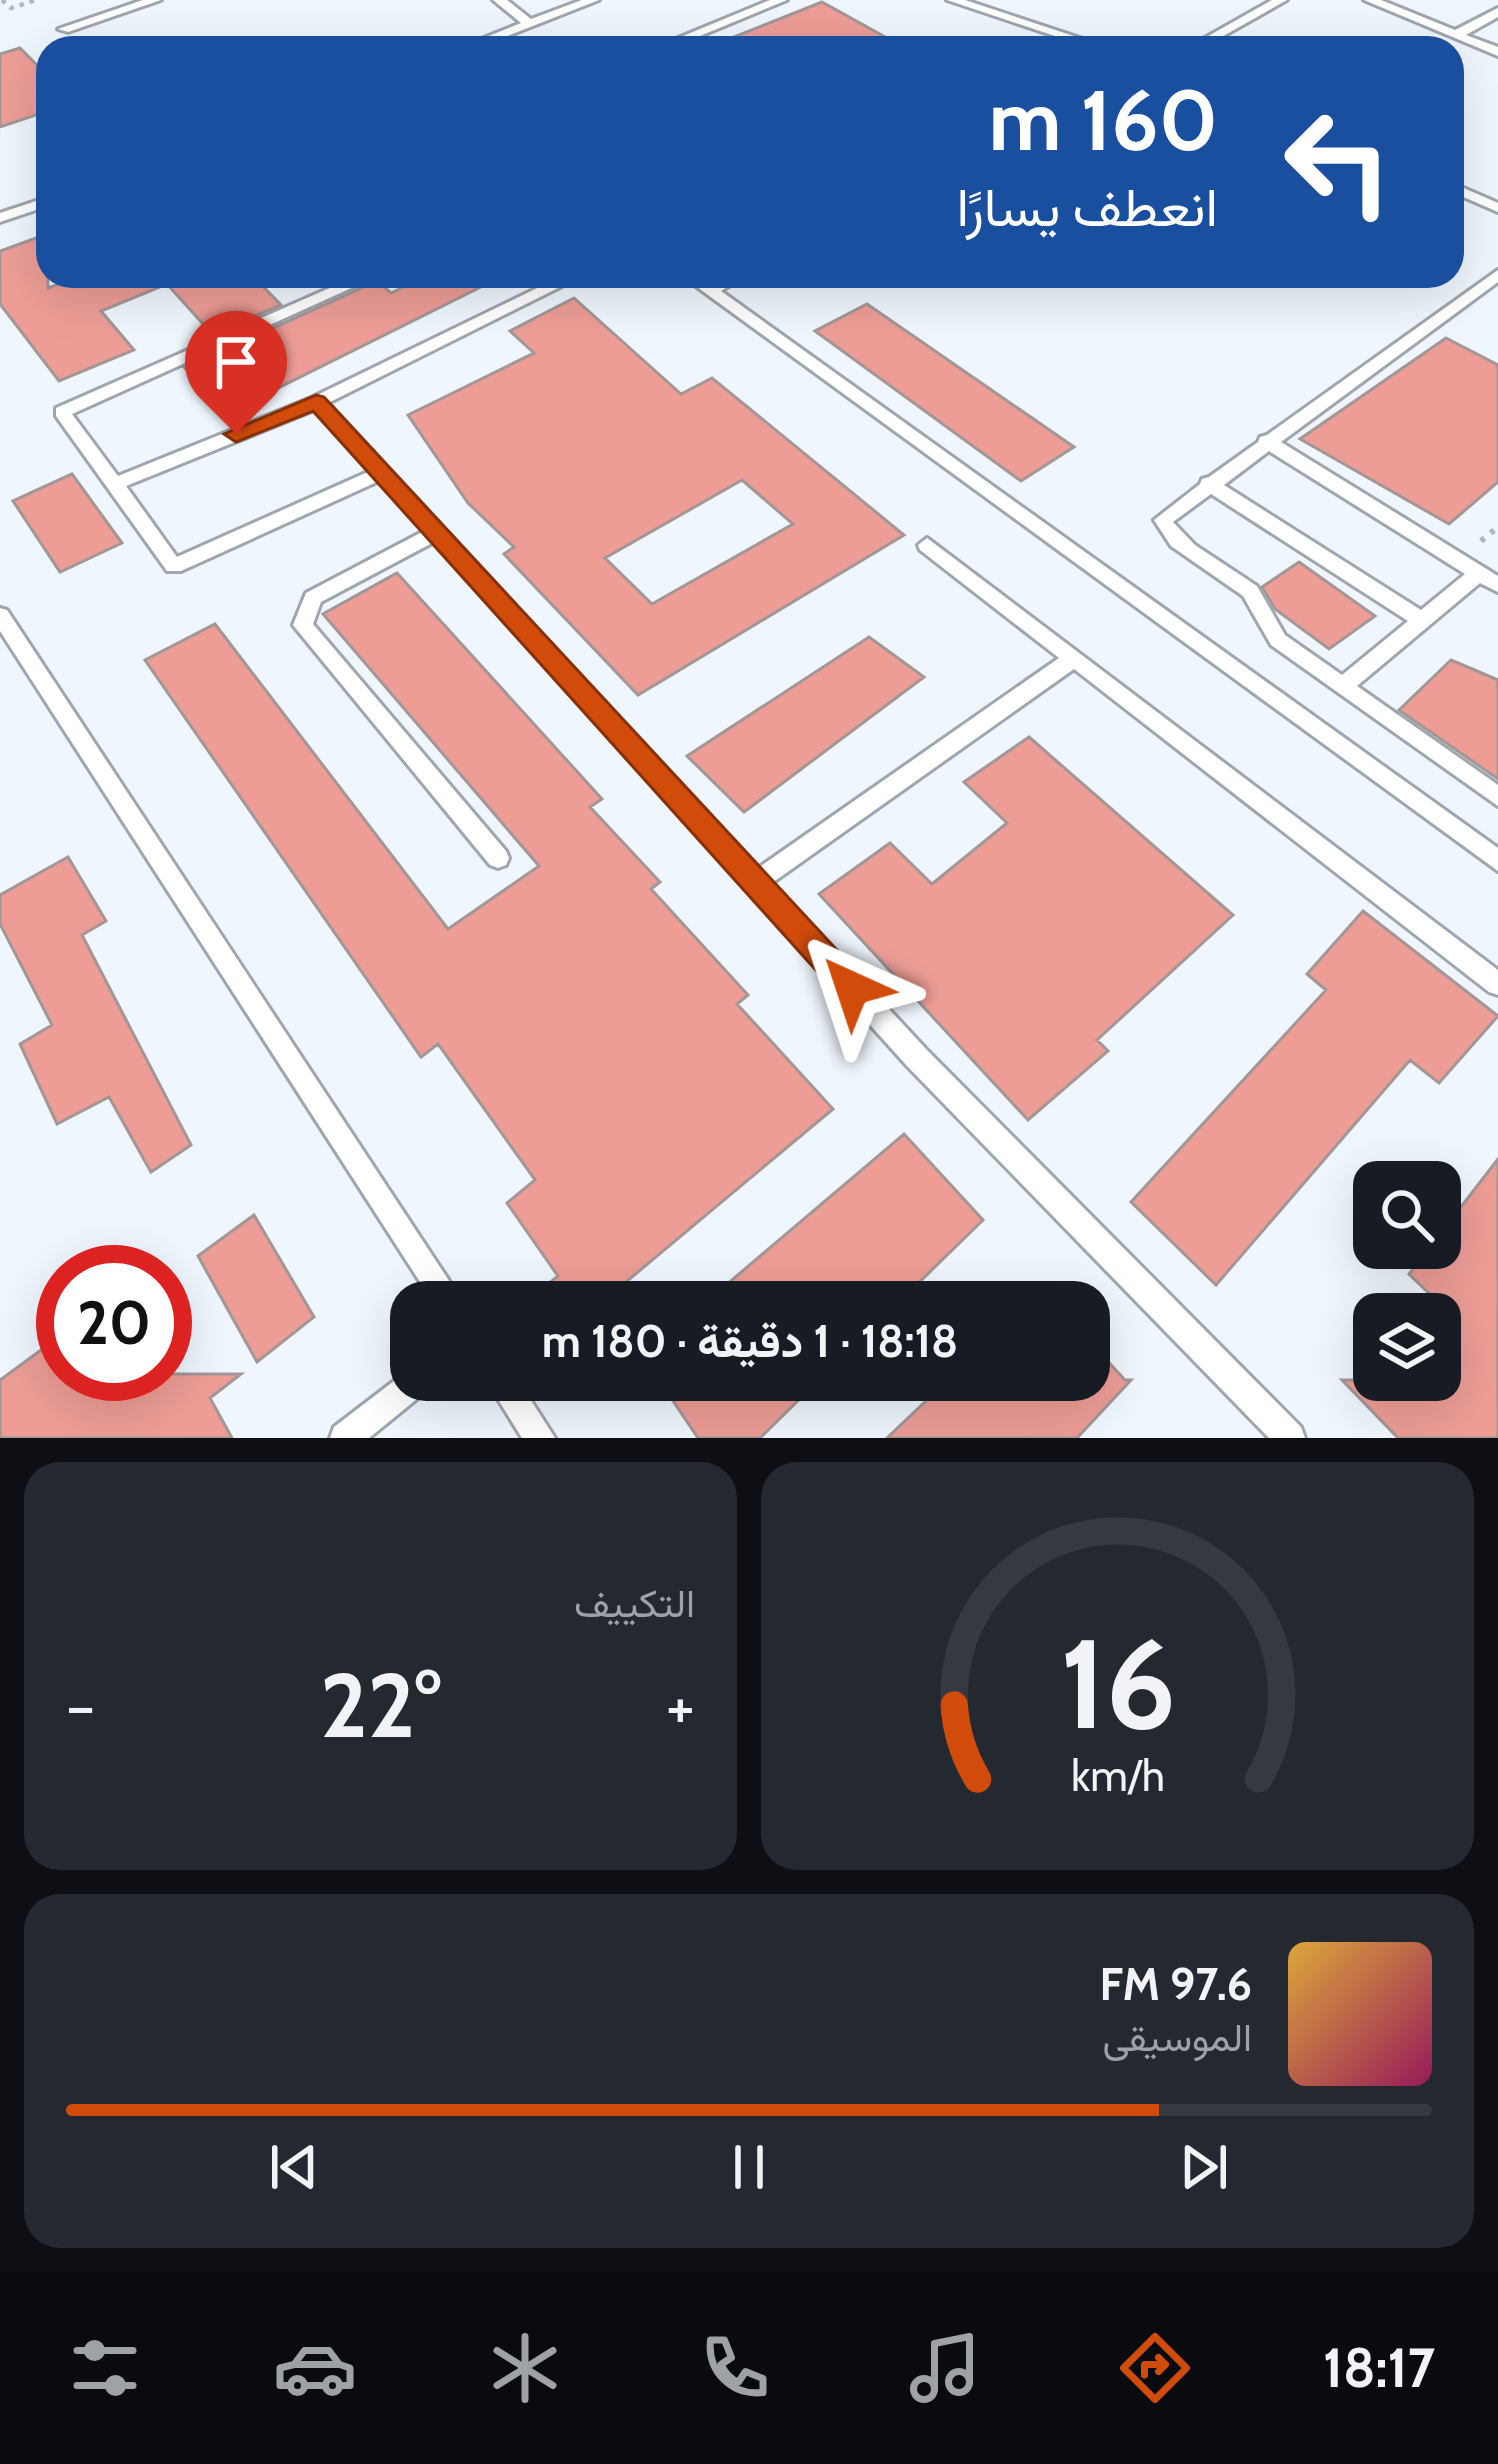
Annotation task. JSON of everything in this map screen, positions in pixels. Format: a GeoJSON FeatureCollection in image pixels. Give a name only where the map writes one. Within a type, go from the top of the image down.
{"type":"FeatureCollection","features":[{"type":"Feature","properties":{"kind":"lane"},"geometry":{"type":"LineString","coordinates":[[64,29],[155,0]]}},
{"type":"Feature","properties":{"kind":"lane"},"geometry":{"type":"LineString","coordinates":[[499,0],[530,23]]}},
{"type":"Feature","properties":{"kind":"lane"},"geometry":{"type":"LineString","coordinates":[[496,36],[593,0]]}},
{"type":"Feature","properties":{"kind":"lane"},"geometry":{"type":"LineString","coordinates":[[690,36],[781,0]]}},
{"type":"Feature","properties":{"kind":"lane"},"geometry":{"type":"LineString","coordinates":[[953,0],[1066,36]]}},
{"type":"Feature","properties":{"kind":"lane"},"geometry":{"type":"LineString","coordinates":[[1215,36],[1281,0]]}},
{"type":"Feature","properties":{"kind":"lane"},"geometry":{"type":"LineString","coordinates":[[1370,0],[1456,35],[1498,12]]}},
{"type":"Feature","properties":{"kind":"lane"},"geometry":{"type":"LineString","coordinates":[[1464,38],[1498,52]]}},
{"type":"Feature","properties":{"kind":"lane"},"geometry":{"type":"LineString","coordinates":[[1464,192],[1498,208]]}},
{"type":"Feature","properties":{"kind":"lane"},"geometry":{"type":"LineString","coordinates":[[0,218],[36,205]]}},
{"type":"Feature","properties":{"kind":"lane"},"geometry":{"type":"LineString","coordinates":[[1498,275],[1166,513],[1165,528],[1247,588],[1272,634],[1498,797]]}},
{"type":"Feature","properties":{"kind":"lane"},"geometry":{"type":"LineString","coordinates":[[343,288],[62,412],[174,566],[382,473]]}},
{"type":"Feature","properties":{"kind":"lane"},"geometry":{"type":"LineString","coordinates":[[114,484],[316,402],[549,288]]}},
{"type":"Feature","properties":{"kind":"lane"},"geometry":{"type":"LineString","coordinates":[[707,288],[1498,861]]}},
{"type":"Feature","properties":{"kind":"lane"},"geometry":{"type":"LineString","coordinates":[[710,290],[714,288]]}},
{"type":"Feature","properties":{"kind":"lane"},"geometry":{"type":"LineString","coordinates":[[316,402],[916,1058],[1290,1438]]}},
{"type":"Feature","properties":{"kind":"lane"},"geometry":{"type":"LineString","coordinates":[[1266,441],[1488,579],[1422,620],[1343,686]]}},
{"type":"Feature","properties":{"kind":"lane"},"geometry":{"type":"LineString","coordinates":[[1208,483],[1422,620]]}},
{"type":"Feature","properties":{"kind":"lane"},"geometry":{"type":"LineString","coordinates":[[438,532],[313,598],[304,611],[303,625],[498,858]]}},
{"type":"Feature","properties":{"kind":"lane"},"geometry":{"type":"LineString","coordinates":[[927,545],[1498,984]]}},
{"type":"Feature","properties":{"kind":"lane"},"geometry":{"type":"LineString","coordinates":[[0,615],[435,1281]]}},
{"type":"Feature","properties":{"kind":"lane"},"geometry":{"type":"LineString","coordinates":[[756,882],[1074,658]]}},
{"type":"Feature","properties":{"kind":"lane"},"geometry":{"type":"LineString","coordinates":[[345,1438],[392,1401]]}},
{"type":"Feature","properties":{"kind":"lane"},"geometry":{"type":"LineString","coordinates":[[515,1401],[541,1438]]}},
{"type":"Feature","properties":{"kind":"path"},"geometry":{"type":"LineString","coordinates":[[2,0],[10,8],[36,0]]}},
{"type":"Feature","properties":{"kind":"building"},"geometry":{"type":"Polygon","coordinates":[[[822,2],[883,36],[736,36],[822,2]]]}},
{"type":"Feature","properties":{"kind":"building"},"geometry":{"type":"Polygon","coordinates":[[[20,48],[36,64],[36,115],[0,127],[0,54],[20,48]]]}},
{"type":"Feature","properties":{"kind":"building"},"geometry":{"type":"Polygon","coordinates":[[[36,238],[36,288],[157,288],[101,311],[134,350],[59,381],[0,304],[0,251],[36,238]]]}},
{"type":"Feature","properties":{"kind":"building"},"geometry":{"type":"Polygon","coordinates":[[[171,288],[265,288],[281,305],[212,334],[171,288]]]}},
{"type":"Feature","properties":{"kind":"building"},"geometry":{"type":"Polygon","coordinates":[[[362,288],[385,288],[391,293],[401,288],[479,288],[226,414],[185,368],[362,288]]]}},
{"type":"Feature","properties":{"kind":"building"},"geometry":{"type":"Polygon","coordinates":[[[574,298],[681,394],[712,378],[904,535],[638,695],[504,554],[514,547],[468,503],[408,415],[534,353],[510,331],[574,298]],[[742,480],[605,558],[652,604],[793,524],[742,480]]]}},
{"type":"Feature","properties":{"kind":"building"},"geometry":{"type":"Polygon","coordinates":[[[867,304],[1074,447],[1021,481],[815,331],[867,304]]]}},
{"type":"Feature","properties":{"kind":"building"},"geometry":{"type":"Polygon","coordinates":[[[1446,338],[1498,365],[1498,482],[1449,524],[1300,439],[1446,338]]]}},
{"type":"Feature","properties":{"kind":"building"},"geometry":{"type":"Polygon","coordinates":[[[72,474],[122,543],[60,572],[13,501],[72,474]]]}},
{"type":"Feature","properties":{"kind":"building"},"geometry":{"type":"Polygon","coordinates":[[[1299,562],[1375,616],[1329,649],[1275,609],[1262,587],[1299,562]]]}},
{"type":"Feature","properties":{"kind":"building"},"geometry":{"type":"Polygon","coordinates":[[[397,573],[602,799],[590,807],[660,882],[651,889],[748,995],[737,1004],[833,1109],[627,1281],[552,1281],[558,1276],[507,1203],[535,1180],[438,1044],[421,1057],[145,660],[215,624],[448,929],[539,866],[323,614],[397,573]]]}},
{"type":"Feature","properties":{"kind":"building"},"geometry":{"type":"Polygon","coordinates":[[[869,637],[924,677],[744,812],[687,756],[869,637]]]}},
{"type":"Feature","properties":{"kind":"building"},"geometry":{"type":"Polygon","coordinates":[[[1451,660],[1498,680],[1498,779],[1399,710],[1451,660]]]}},
{"type":"Feature","properties":{"kind":"building"},"geometry":{"type":"Polygon","coordinates":[[[1029,737],[1233,915],[1097,1040],[1108,1051],[1028,1120],[819,894],[890,843],[932,884],[1007,823],[964,782],[1029,737]]]}},
{"type":"Feature","properties":{"kind":"building"},"geometry":{"type":"Polygon","coordinates":[[[68,857],[106,921],[82,935],[191,1145],[151,1172],[109,1097],[57,1124],[20,1044],[52,1025],[0,924],[0,895],[68,857]]]}},
{"type":"Feature","properties":{"kind":"building"},"geometry":{"type":"Polygon","coordinates":[[[1363,911],[1498,1016],[1439,1083],[1410,1060],[1216,1285],[1131,1202],[1326,990],[1307,974],[1363,911]]]}},
{"type":"Feature","properties":{"kind":"building"},"geometry":{"type":"Polygon","coordinates":[[[904,1134],[983,1220],[921,1281],[731,1281],[904,1134]]]}},
{"type":"Feature","properties":{"kind":"building"},"geometry":{"type":"Polygon","coordinates":[[[1498,1159],[1498,1438],[1398,1438],[1362,1401],[1461,1401],[1461,1293],[1429,1293],[1409,1274],[1413,1269],[1461,1269],[1461,1207],[1498,1159]]]}},
{"type":"Feature","properties":{"kind":"building"},"geometry":{"type":"Polygon","coordinates":[[[254,1215],[314,1317],[257,1362],[198,1256],[254,1215]]]}},
{"type":"Feature","properties":{"kind":"building"},"geometry":{"type":"Polygon","coordinates":[[[36,1354],[36,1401],[192,1401],[192,1374],[241,1374],[210,1398],[232,1438],[0,1438],[0,1380],[36,1354]]]}},
{"type":"Feature","properties":{"kind":"building"},"geometry":{"type":"Polygon","coordinates":[[[1110,1364],[1125,1380],[1131,1380],[1077,1438],[887,1438],[926,1401],[1110,1401],[1110,1364]]]}},
{"type":"Feature","properties":{"kind":"building"},"geometry":{"type":"Polygon","coordinates":[[[673,1401],[798,1401],[760,1438],[698,1438],[673,1401]]]}},
{"type":"Feature","properties":{"kind":"route"},"geometry":{"type":"LineString","coordinates":[[236,434],[316,402],[852,988]]}}]}
